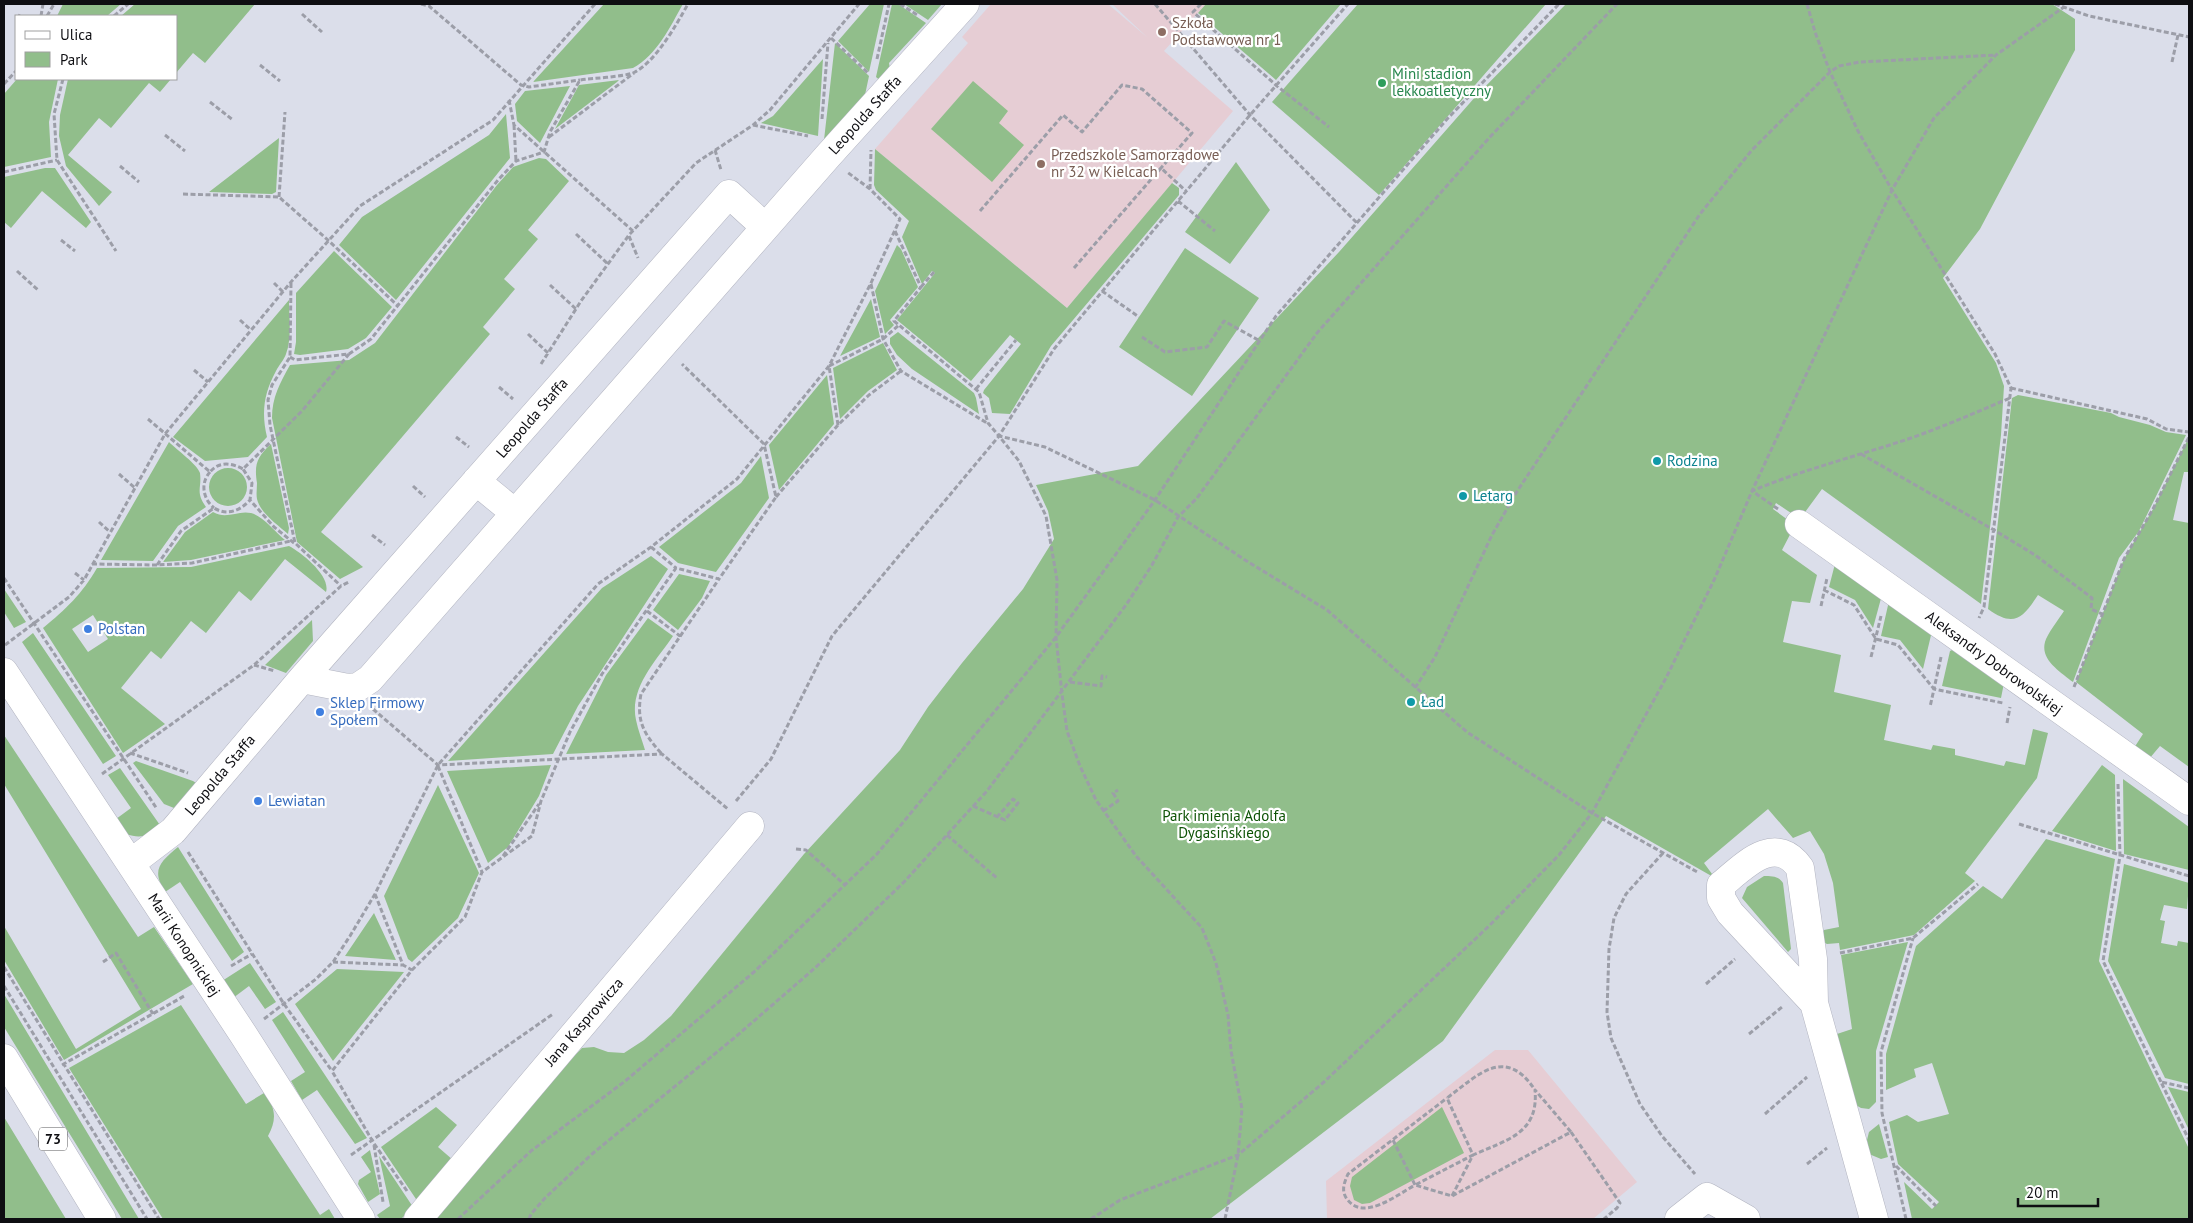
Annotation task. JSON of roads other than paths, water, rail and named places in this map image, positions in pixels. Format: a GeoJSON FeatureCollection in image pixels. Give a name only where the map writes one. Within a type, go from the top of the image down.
{"type":"FeatureCollection","features":[{"type":"Feature","properties":{"kind":"street","name":"Leopolda Staffa"},"geometry":{"type":"LineString","coordinates":[[302,679],[348,688],[358,688],[370,678],[765,227],[965,4]]}},
{"type":"Feature","properties":{"kind":"street","name":"Leopolda Staffa"},"geometry":{"type":"LineString","coordinates":[[131,863],[173,831],[302,679],[729,194],[765,227]]}},
{"type":"Feature","properties":{"kind":"street"},"geometry":{"type":"LineString","coordinates":[[476,482],[515,513]]}},
{"type":"Feature","properties":{"kind":"street","name":"Aleksandry Dobrowolskiej"},"geometry":{"type":"LineString","coordinates":[[1799,524],[2189,801]]}},
{"type":"Feature","properties":{"kind":"street","name":"Marii Konopnickiej"},"geometry":{"type":"LineString","coordinates":[[4,672],[330,1169],[370,1212]]}},
{"type":"Feature","properties":{"kind":"street","name":"Jana Kasprowicza"},"geometry":{"type":"LineString","coordinates":[[414,1208],[740,818]]}},
{"type":"Feature","properties":{"kind":"street"},"geometry":{"type":"LineString","coordinates":[[1808,997],[1813,959],[1802,876],[1796,863],[1780,854],[1763,853],[1721,885],[1720,892],[1725,907],[1808,997],[1828,1058],[1874,1219]]}},
{"type":"Feature","properties":{"kind":"street","name":"73"},"geometry":{"type":"LineString","coordinates":[[4,1058],[102,1219]]}},
{"type":"Feature","properties":{"kind":"street"},"geometry":{"type":"LineString","coordinates":[[1679,1219],[1707,1197],[1746,1219]]}},
{"type":"Feature","properties":{"kind":"place","name":"Szkoła Podstawowa nr 1"},"geometry":{"type":"Point","coordinates":[1162,32]}},
{"type":"Feature","properties":{"kind":"place","name":"Mini stadion lekkoatletyczny"},"geometry":{"type":"Point","coordinates":[1382,83]}},
{"type":"Feature","properties":{"kind":"place","name":"Przedszkole Samorządowe nr 32 w Kielcach"},"geometry":{"type":"Point","coordinates":[1041,164]}},
{"type":"Feature","properties":{"kind":"place","name":"Rodzina"},"geometry":{"type":"Point","coordinates":[1657,461]}},
{"type":"Feature","properties":{"kind":"place","name":"Letarg"},"geometry":{"type":"Point","coordinates":[1463,496]}},
{"type":"Feature","properties":{"kind":"place","name":"Polstan"},"geometry":{"type":"Point","coordinates":[88,629]}},
{"type":"Feature","properties":{"kind":"place","name":"Ład"},"geometry":{"type":"Point","coordinates":[1411,702]}},
{"type":"Feature","properties":{"kind":"place","name":"Sklep Firmowy Społem"},"geometry":{"type":"Point","coordinates":[320,712]}},
{"type":"Feature","properties":{"kind":"place","name":"Lewiatan"},"geometry":{"type":"Point","coordinates":[258,801]}},
{"type":"Feature","properties":{"kind":"park label","name":"Park imienia Adolfa Dygasińskiego"},"geometry":{"type":"Point","coordinates":[1224,824]}}]}
